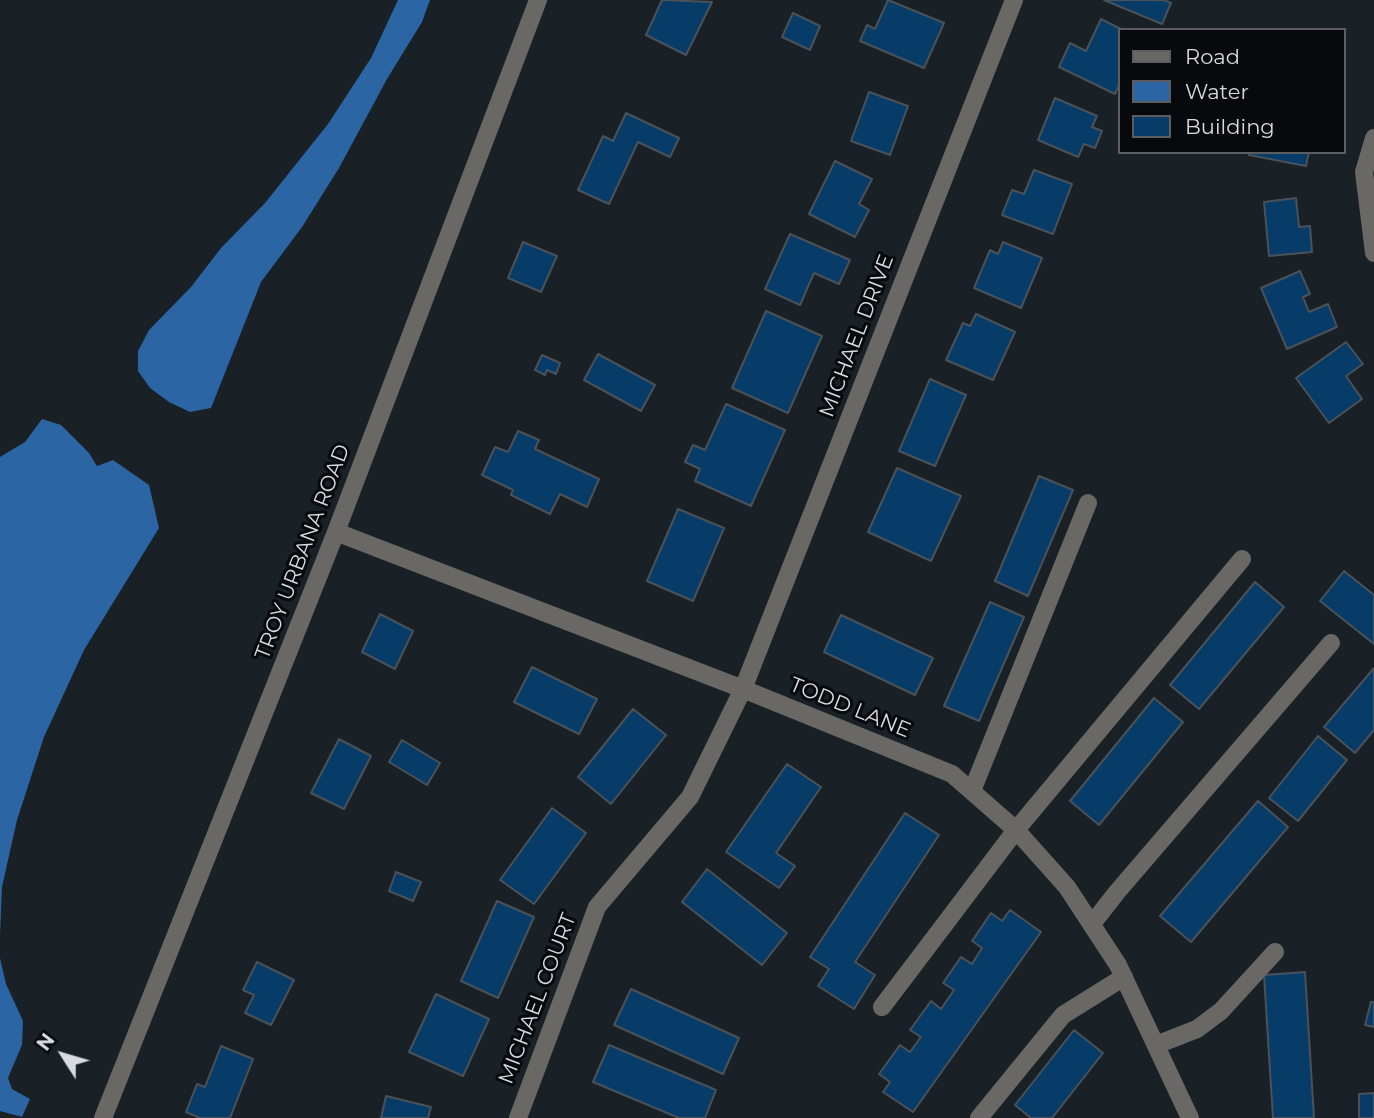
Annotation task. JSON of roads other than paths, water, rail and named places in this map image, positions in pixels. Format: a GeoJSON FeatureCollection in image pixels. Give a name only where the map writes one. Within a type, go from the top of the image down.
{"type":"FeatureCollection","features":[{"type":"Feature","properties":{"kind":"street","name":"TROY URBANA ROAD"},"geometry":{"type":"LineString","coordinates":[[103,1118],[336,532],[538,0]]}},
{"type":"Feature","properties":{"kind":"street","name":"MICHAEL DRIVE"},"geometry":{"type":"LineString","coordinates":[[743,689],[1014,0]]}},
{"type":"Feature","properties":{"kind":"street"},"geometry":{"type":"LineString","coordinates":[[1374,138],[1364,172],[1374,253]]}},
{"type":"Feature","properties":{"kind":"street"},"geometry":{"type":"LineString","coordinates":[[972,791],[1088,503]]}},
{"type":"Feature","properties":{"kind":"street","name":"TODD LANE"},"geometry":{"type":"LineString","coordinates":[[336,532],[743,689],[953,774],[1016,830],[1067,887],[1093,924],[1124,977],[1190,1118]]}},
{"type":"Feature","properties":{"kind":"street"},"geometry":{"type":"LineString","coordinates":[[882,1007],[1016,830],[1242,559]]}},
{"type":"Feature","properties":{"kind":"street"},"geometry":{"type":"LineString","coordinates":[[1093,924],[1117,891],[1331,643]]}},
{"type":"Feature","properties":{"kind":"street","name":"MICHAEL COURT"},"geometry":{"type":"LineString","coordinates":[[518,1118],[597,907],[690,797],[743,689]]}},
{"type":"Feature","properties":{"kind":"street"},"geometry":{"type":"LineString","coordinates":[[1156,1045],[1197,1029],[1221,1011],[1275,952]]}},
{"type":"Feature","properties":{"kind":"street"},"geometry":{"type":"LineString","coordinates":[[978,1118],[1063,1015],[1124,977]]}},
{"type":"Feature","properties":{"kind":"water"},"geometry":{"type":"Polygon","coordinates":[[[398,0],[430,0],[422,22],[387,79],[339,168],[302,227],[261,282],[211,408],[190,412],[169,402],[150,388],[138,371],[138,351],[149,330],[191,287],[221,248],[265,203],[328,124],[371,58],[398,0]]]}},
{"type":"Feature","properties":{"kind":"water"},"geometry":{"type":"Polygon","coordinates":[[[42,419],[61,425],[89,453],[97,466],[113,460],[149,485],[159,528],[84,650],[44,737],[17,820],[2,887],[0,936],[0,457],[25,442],[42,419]]]}},
{"type":"Feature","properties":{"kind":"water"},"geometry":{"type":"Polygon","coordinates":[[[0,958],[6,984],[23,1021],[22,1045],[8,1078],[12,1089],[30,1099],[22,1117],[0,1111],[0,958]]]}}]}
